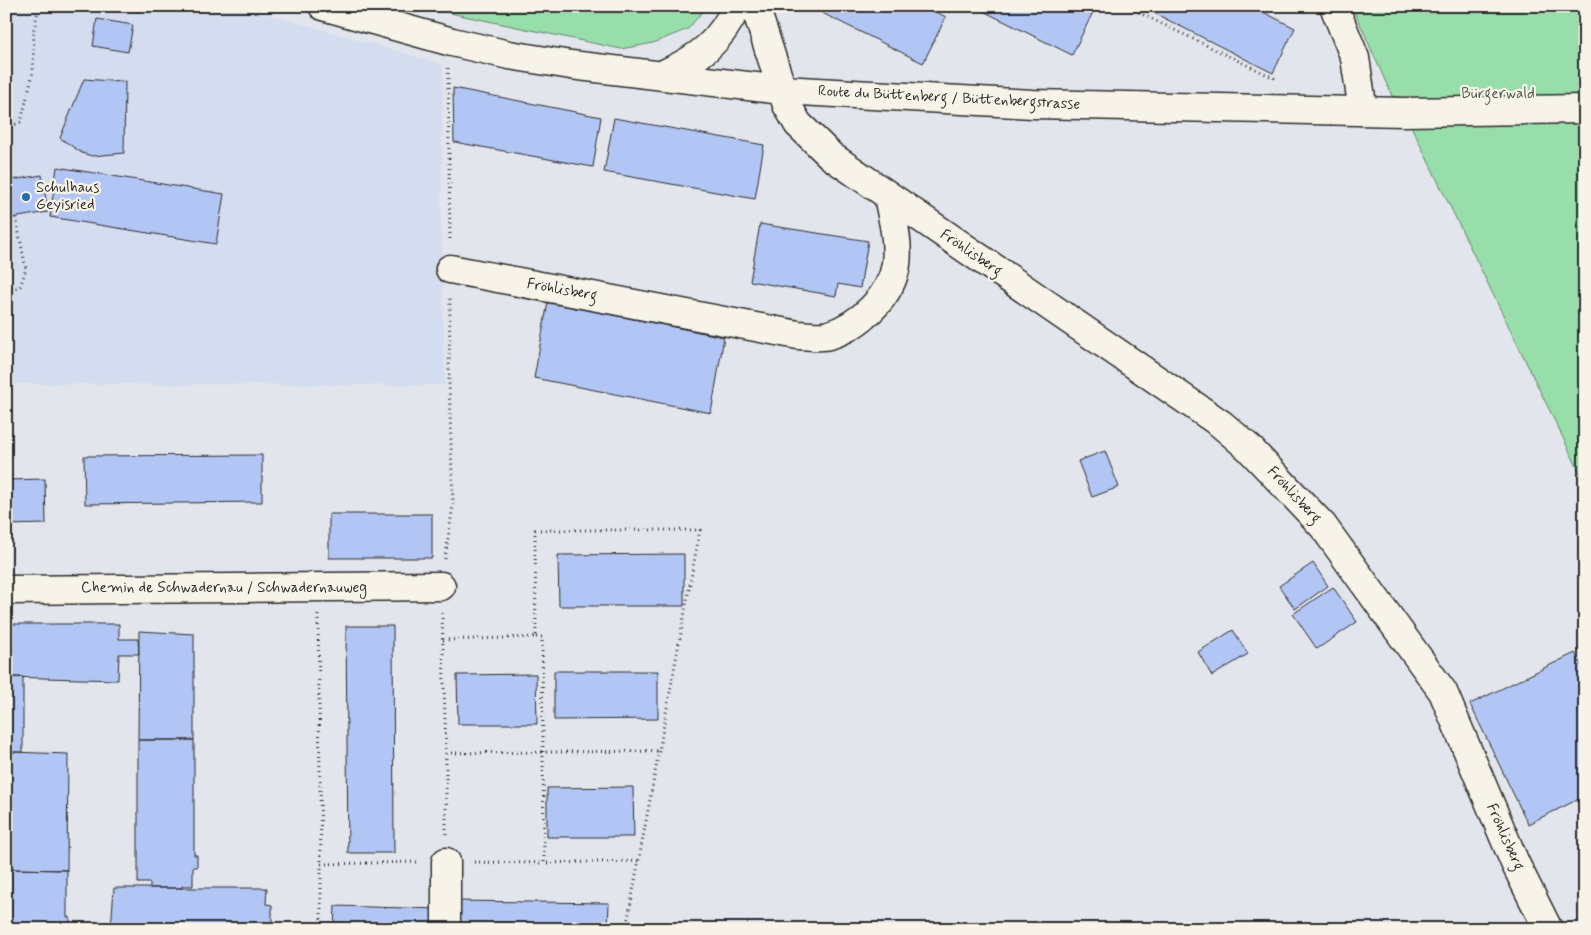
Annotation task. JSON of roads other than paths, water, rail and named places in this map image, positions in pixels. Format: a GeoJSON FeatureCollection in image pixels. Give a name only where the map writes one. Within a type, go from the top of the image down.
{"type":"FeatureCollection","features":[{"type":"Feature","properties":{"kind":"street","name":"Route du Büttenberg / Büttenbergstrasse"},"geometry":{"type":"LineString","coordinates":[[323,6],[452,42],[509,55],[571,65],[664,74],[782,90],[1033,104],[1363,111],[1585,109]]}},
{"type":"Feature","properties":{"kind":"street"},"geometry":{"type":"LineString","coordinates":[[664,74],[700,56],[713,43],[737,6]]}},
{"type":"Feature","properties":{"kind":"street","name":"Fröhlisberg"},"geometry":{"type":"LineString","coordinates":[[755,6],[787,105],[798,124],[831,156],[1221,424],[1249,448],[1323,526],[1443,692],[1515,863],[1548,929]]}},
{"type":"Feature","properties":{"kind":"street"},"geometry":{"type":"LineString","coordinates":[[1334,6],[1355,58],[1363,111]]}},
{"type":"Feature","properties":{"kind":"street","name":"Fröhlisberg"},"geometry":{"type":"LineString","coordinates":[[450,269],[798,335],[828,335],[866,316],[885,295],[896,264],[896,235],[888,196]]}},
{"type":"Feature","properties":{"kind":"street","name":"Chemin de Schwadernau / Schwadernauweg"},"geometry":{"type":"LineString","coordinates":[[6,590],[441,586]]}},
{"type":"Feature","properties":{"kind":"street"},"geometry":{"type":"LineString","coordinates":[[446,862],[446,929]]}},
{"type":"Feature","properties":{"kind":"place","name":"Schulhaus Geyisried"},"geometry":{"type":"Point","coordinates":[26,197]}},
{"type":"Feature","properties":{"kind":"park label","name":"Bürgerwald"},"geometry":{"type":"Point","coordinates":[1498,94]}}]}
